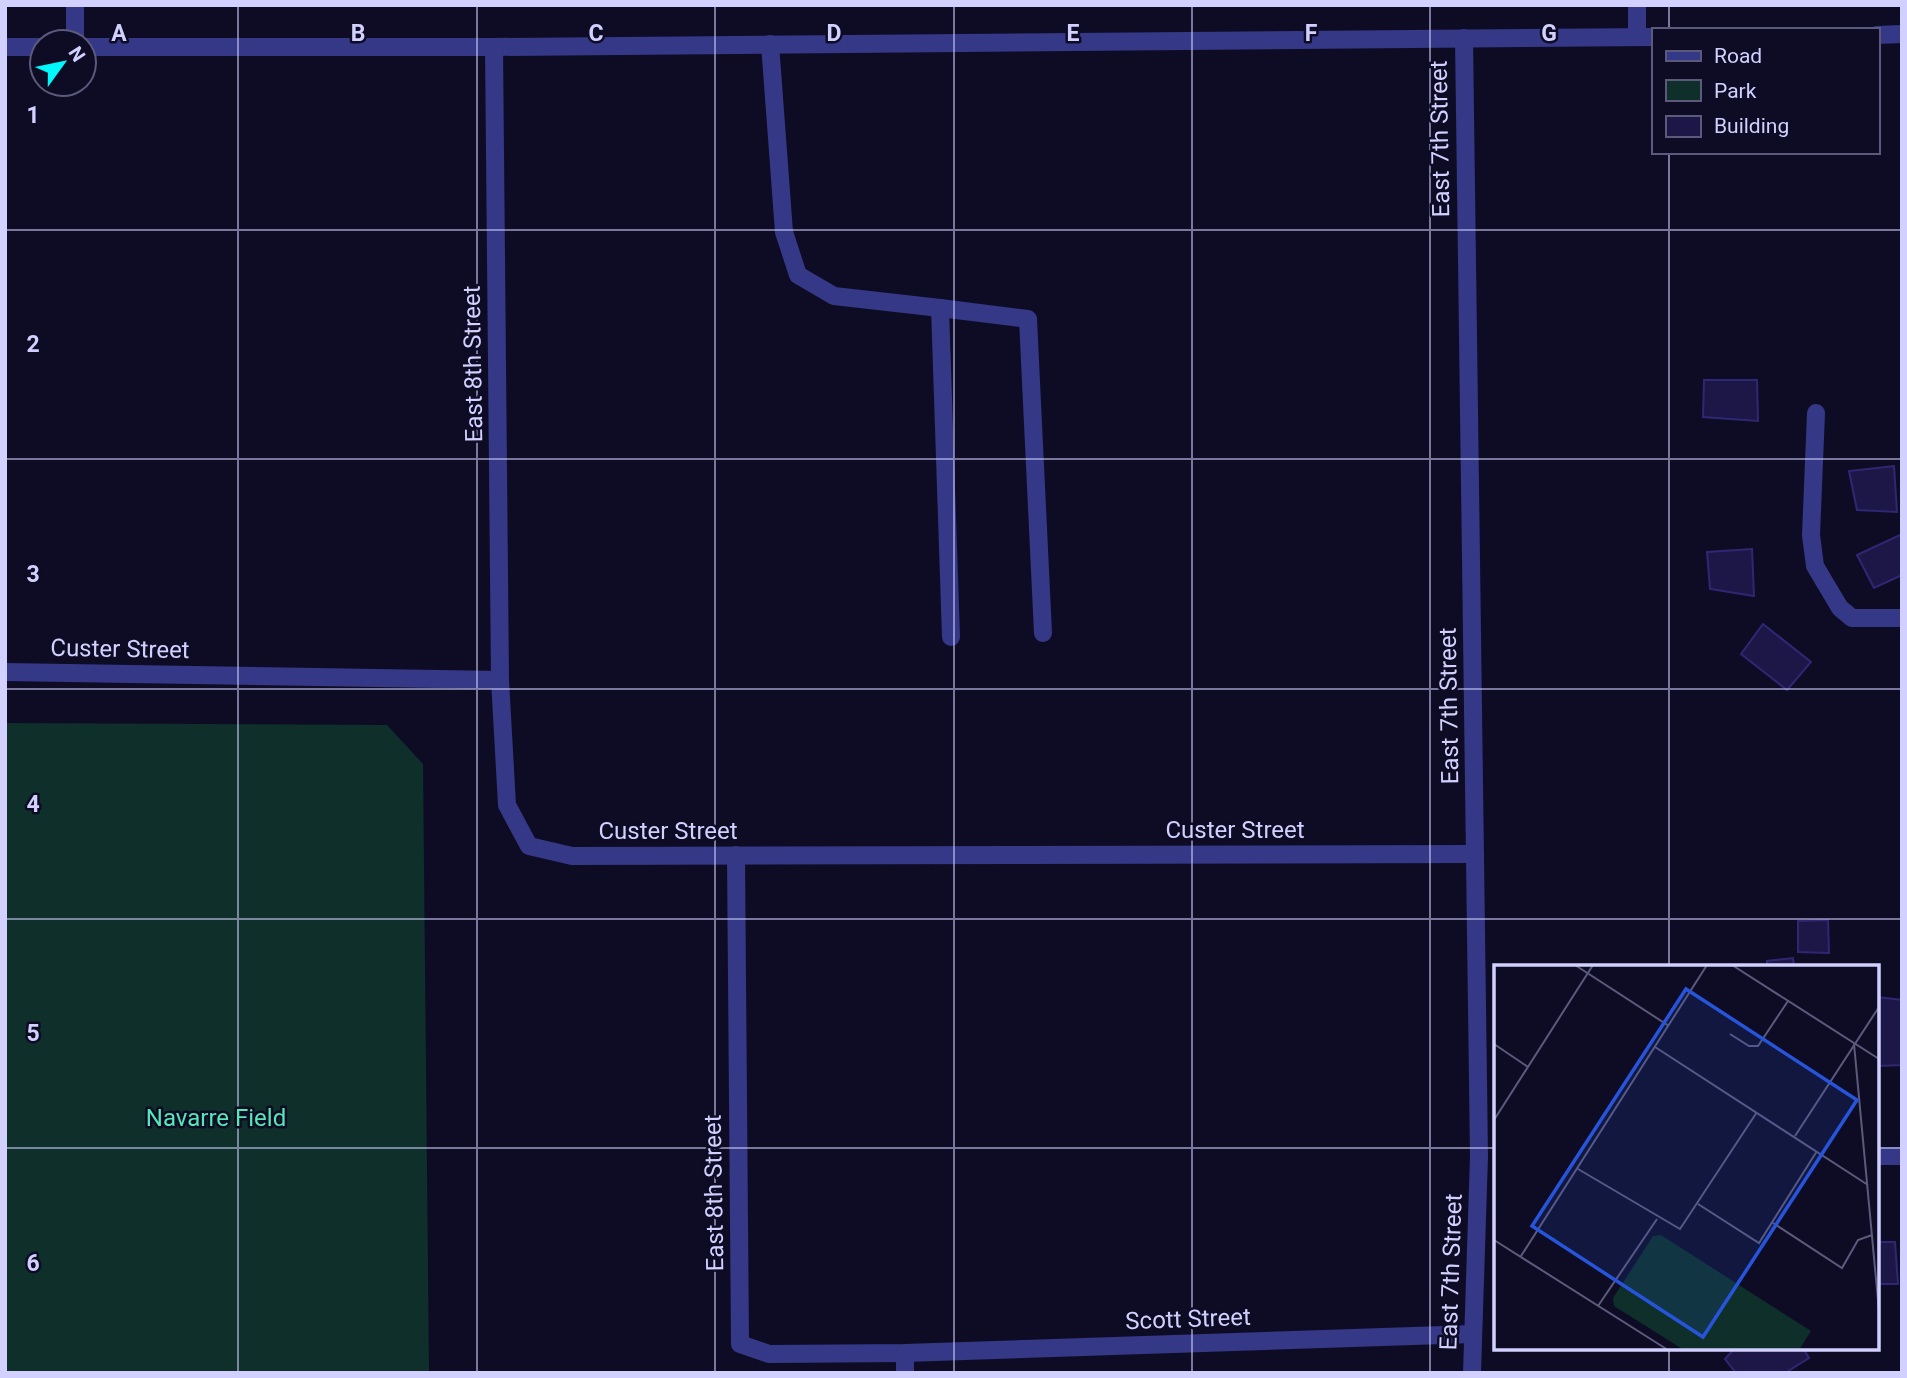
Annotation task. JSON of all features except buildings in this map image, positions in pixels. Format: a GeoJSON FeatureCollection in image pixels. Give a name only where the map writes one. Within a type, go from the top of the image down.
{"type":"FeatureCollection","features":[{"type":"Feature","properties":{"kind":"street"},"geometry":{"type":"LineString","coordinates":[[75,5],[75,28]]}},
{"type":"Feature","properties":{"kind":"street"},"geometry":{"type":"LineString","coordinates":[[98,47],[494,47],[1645,37],[1637,5]]}},
{"type":"Feature","properties":{"kind":"street"},"geometry":{"type":"LineString","coordinates":[[1879,35],[1902,34]]}},
{"type":"Feature","properties":{"kind":"street","name":"East 7th Street"},"geometry":{"type":"LineString","coordinates":[[1464,38],[1475,854],[1488,1156],[1472,1373]]}},
{"type":"Feature","properties":{"kind":"street"},"geometry":{"type":"LineString","coordinates":[[769,44],[784,232],[798,275],[834,296],[1028,319],[1043,633]]}},
{"type":"Feature","properties":{"kind":"street"},"geometry":{"type":"LineString","coordinates":[[5,47],[28,47]]}},
{"type":"Feature","properties":{"kind":"street","name":"East 8th Street"},"geometry":{"type":"LineString","coordinates":[[494,47],[500,680]]}},
{"type":"Feature","properties":{"kind":"street"},"geometry":{"type":"LineString","coordinates":[[940,308],[951,637]]}},
{"type":"Feature","properties":{"kind":"street"},"geometry":{"type":"LineString","coordinates":[[1816,413],[1811,535],[1815,566],[1840,608],[1852,618],[1902,618]]}},
{"type":"Feature","properties":{"kind":"street","name":"Custer Street"},"geometry":{"type":"LineString","coordinates":[[5,672],[500,680],[507,805],[529,846],[572,856],[1475,854]]}},
{"type":"Feature","properties":{"kind":"street","name":"East 8th Street"},"geometry":{"type":"LineString","coordinates":[[736,855],[740,1344],[769,1354],[905,1353]]}},
{"type":"Feature","properties":{"kind":"street"},"geometry":{"type":"LineString","coordinates":[[1879,1156],[1902,1156]]}},
{"type":"Feature","properties":{"kind":"street","name":"Scott Street"},"geometry":{"type":"LineString","coordinates":[[905,1353],[1473,1334]]}},
{"type":"Feature","properties":{"kind":"street"},"geometry":{"type":"LineString","coordinates":[[905,1353],[905,1373]]}},
{"type":"Feature","properties":{"kind":"green space","name":"Navarre Field"},"geometry":{"type":"Polygon","coordinates":[[[5,723],[387,725],[423,764],[429,1373],[5,1373],[5,723]]]}}]}
